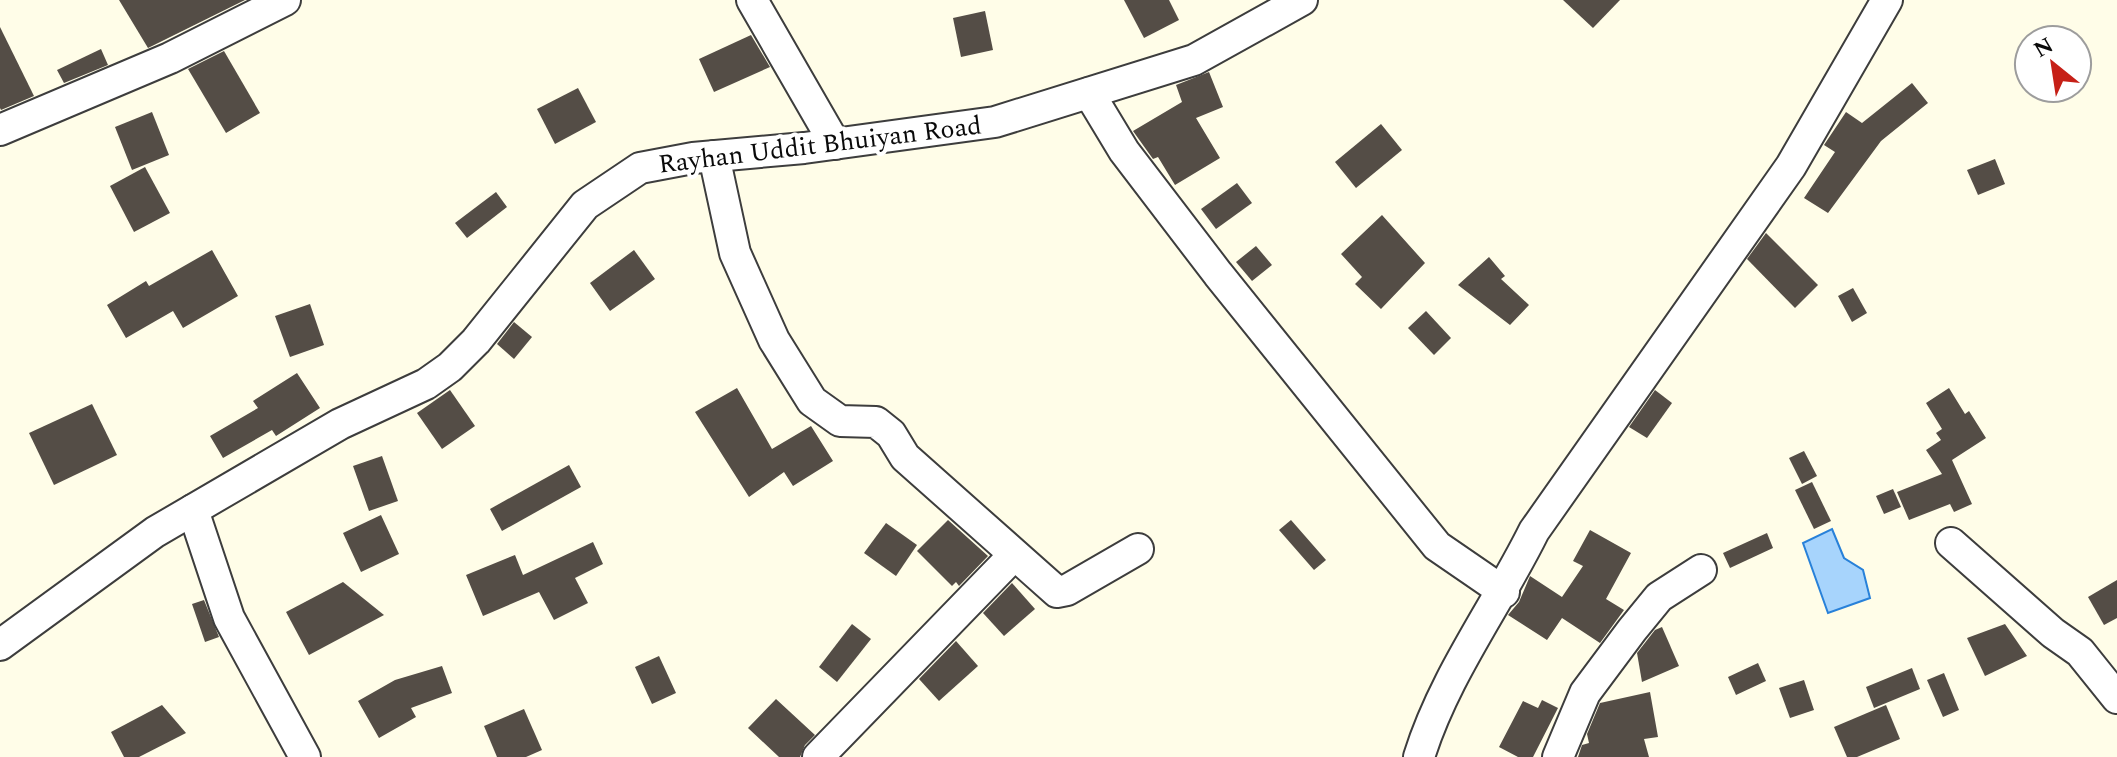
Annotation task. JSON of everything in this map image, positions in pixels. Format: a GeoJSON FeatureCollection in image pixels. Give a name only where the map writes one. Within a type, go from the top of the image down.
{"type":"FeatureCollection","features":[{"type":"Feature","properties":{"kind":"street"},"geometry":{"type":"LineString","coordinates":[[0,130],[170,58],[285,0]]}},
{"type":"Feature","properties":{"kind":"street"},"geometry":{"type":"LineString","coordinates":[[752,0],[835,144]]}},
{"type":"Feature","properties":{"kind":"street","name":"Rayhan Uddit Bhuiyan Road"},"geometry":{"type":"LineString","coordinates":[[0,645],[155,532],[340,424],[426,384],[450,367],[476,341],[585,205],[640,168],[995,122],[1194,60],[1302,0]]}},
{"type":"Feature","properties":{"kind":"street"},"geometry":{"type":"LineString","coordinates":[[1419,757],[1493,584],[1534,531],[1791,166],[1887,0]]}},
{"type":"Feature","properties":{"kind":"street"},"geometry":{"type":"LineString","coordinates":[[1089,93],[1124,151],[1264,332],[1437,546],[1493,584]]}},
{"type":"Feature","properties":{"kind":"street"},"geometry":{"type":"LineString","coordinates":[[714,156],[735,253],[774,340],[812,401],[840,421],[876,422],[891,434],[905,457],[1057,592],[1067,590],[1138,549]]}},
{"type":"Feature","properties":{"kind":"street"},"geometry":{"type":"LineString","coordinates":[[193,510],[229,618],[305,757]]}},
{"type":"Feature","properties":{"kind":"street"},"geometry":{"type":"LineString","coordinates":[[1951,543],[2053,633],[2080,652],[2117,698]]}},
{"type":"Feature","properties":{"kind":"street"},"geometry":{"type":"LineString","coordinates":[[818,757],[1014,555]]}},
{"type":"Feature","properties":{"kind":"street"},"geometry":{"type":"LineString","coordinates":[[1558,757],[1580,702],[1632,630],[1659,597],[1701,570]]}},
{"type":"Feature","properties":{"kind":"water"},"geometry":{"type":"Polygon","coordinates":[[[1832,529],[1844,558],[1863,570],[1870,598],[1828,613],[1803,543],[1832,529]]]}},
{"type":"Feature","properties":{"kind":"building"},"geometry":{"type":"Polygon","coordinates":[[[119,0],[245,0],[148,48],[119,0]]]}},
{"type":"Feature","properties":{"kind":"building"},"geometry":{"type":"Polygon","coordinates":[[[1124,0],[1169,0],[1179,20],[1144,38],[1124,0]]]}},
{"type":"Feature","properties":{"kind":"building"},"geometry":{"type":"Polygon","coordinates":[[[1563,0],[1620,0],[1593,28],[1563,0]]]}},
{"type":"Feature","properties":{"kind":"building"},"geometry":{"type":"Polygon","coordinates":[[[985,11],[993,50],[961,57],[953,18],[985,11]]]}},
{"type":"Feature","properties":{"kind":"building"},"geometry":{"type":"Polygon","coordinates":[[[0,27],[34,96],[1,110],[0,108],[0,27]]]}},
{"type":"Feature","properties":{"kind":"building"},"geometry":{"type":"Polygon","coordinates":[[[751,35],[770,67],[714,92],[699,59],[751,35]]]}},
{"type":"Feature","properties":{"kind":"building"},"geometry":{"type":"Polygon","coordinates":[[[101,49],[108,65],[64,83],[57,70],[101,49]]]}},
{"type":"Feature","properties":{"kind":"building"},"geometry":{"type":"Polygon","coordinates":[[[224,51],[260,113],[226,133],[188,69],[224,51]]]}},
{"type":"Feature","properties":{"kind":"building"},"geometry":{"type":"Polygon","coordinates":[[[1209,72],[1223,107],[1196,118],[1220,158],[1175,185],[1158,157],[1153,159],[1133,131],[1182,102],[1176,85],[1209,72]]]}},
{"type":"Feature","properties":{"kind":"building"},"geometry":{"type":"Polygon","coordinates":[[[1912,83],[1928,103],[1881,141],[1828,213],[1804,198],[1835,152],[1824,145],[1846,112],[1862,123],[1912,83]]]}},
{"type":"Feature","properties":{"kind":"building"},"geometry":{"type":"Polygon","coordinates":[[[578,88],[596,122],[555,144],[537,109],[578,88]]]}},
{"type":"Feature","properties":{"kind":"building"},"geometry":{"type":"Polygon","coordinates":[[[152,112],[169,155],[132,170],[115,127],[152,112]]]}},
{"type":"Feature","properties":{"kind":"building"},"geometry":{"type":"Polygon","coordinates":[[[1381,124],[1402,150],[1356,188],[1335,162],[1381,124]]]}},
{"type":"Feature","properties":{"kind":"building"},"geometry":{"type":"Polygon","coordinates":[[[1995,159],[2005,184],[1978,195],[1967,170],[1995,159]]]}},
{"type":"Feature","properties":{"kind":"building"},"geometry":{"type":"Polygon","coordinates":[[[145,167],[170,213],[134,232],[110,186],[145,167]]]}},
{"type":"Feature","properties":{"kind":"building"},"geometry":{"type":"Polygon","coordinates":[[[1237,183],[1252,203],[1216,229],[1201,209],[1237,183]]]}},
{"type":"Feature","properties":{"kind":"building"},"geometry":{"type":"Polygon","coordinates":[[[496,192],[507,207],[467,238],[455,223],[496,192]]]}},
{"type":"Feature","properties":{"kind":"building"},"geometry":{"type":"Polygon","coordinates":[[[1382,215],[1425,263],[1381,309],[1355,284],[1362,277],[1341,254],[1382,215]]]}},
{"type":"Feature","properties":{"kind":"building"},"geometry":{"type":"Polygon","coordinates":[[[1766,233],[1818,285],[1795,308],[1747,259],[1766,233]]]}},
{"type":"Feature","properties":{"kind":"building"},"geometry":{"type":"Polygon","coordinates":[[[1256,246],[1272,265],[1252,281],[1236,262],[1256,246]]]}},
{"type":"Feature","properties":{"kind":"building"},"geometry":{"type":"Polygon","coordinates":[[[212,250],[238,296],[183,328],[173,311],[126,338],[107,305],[146,281],[149,286],[212,250]]]}},
{"type":"Feature","properties":{"kind":"building"},"geometry":{"type":"Polygon","coordinates":[[[634,250],[655,279],[610,311],[590,283],[634,250]]]}},
{"type":"Feature","properties":{"kind":"building"},"geometry":{"type":"Polygon","coordinates":[[[1489,257],[1505,276],[1501,279],[1529,305],[1510,325],[1458,285],[1489,257]]]}},
{"type":"Feature","properties":{"kind":"building"},"geometry":{"type":"Polygon","coordinates":[[[1853,288],[1867,313],[1852,322],[1838,296],[1853,288]]]}},
{"type":"Feature","properties":{"kind":"building"},"geometry":{"type":"Polygon","coordinates":[[[310,304],[324,345],[290,357],[275,316],[310,304]]]}},
{"type":"Feature","properties":{"kind":"building"},"geometry":{"type":"Polygon","coordinates":[[[1426,311],[1451,338],[1434,355],[1408,328],[1426,311]]]}},
{"type":"Feature","properties":{"kind":"building"},"geometry":{"type":"Polygon","coordinates":[[[514,322],[532,337],[514,359],[497,344],[514,322]]]}},
{"type":"Feature","properties":{"kind":"building"},"geometry":{"type":"Polygon","coordinates":[[[297,373],[320,408],[276,436],[272,430],[223,458],[210,436],[258,408],[253,401],[297,373]]]}},
{"type":"Feature","properties":{"kind":"building"},"geometry":{"type":"Polygon","coordinates":[[[737,388],[772,449],[811,426],[833,461],[793,486],[784,472],[749,497],[695,412],[737,388]]]}},
{"type":"Feature","properties":{"kind":"building"},"geometry":{"type":"Polygon","coordinates":[[[1949,388],[1965,414],[1969,411],[1986,438],[1952,460],[1972,504],[1954,512],[1950,504],[1909,520],[1897,492],[1942,474],[1926,450],[1941,440],[1936,433],[1942,429],[1926,403],[1949,388]]]}},
{"type":"Feature","properties":{"kind":"building"},"geometry":{"type":"Polygon","coordinates":[[[450,390],[475,426],[442,449],[417,413],[450,390]]]}},
{"type":"Feature","properties":{"kind":"building"},"geometry":{"type":"Polygon","coordinates":[[[1655,390],[1672,403],[1647,438],[1629,427],[1655,390]]]}},
{"type":"Feature","properties":{"kind":"building"},"geometry":{"type":"Polygon","coordinates":[[[92,404],[117,455],[54,485],[29,433],[92,404]]]}},
{"type":"Feature","properties":{"kind":"building"},"geometry":{"type":"Polygon","coordinates":[[[1804,451],[1817,476],[1802,484],[1789,458],[1804,451]]]}},
{"type":"Feature","properties":{"kind":"building"},"geometry":{"type":"Polygon","coordinates":[[[382,456],[398,501],[369,511],[353,466],[382,456]]]}},
{"type":"Feature","properties":{"kind":"building"},"geometry":{"type":"Polygon","coordinates":[[[569,465],[581,487],[502,531],[490,509],[569,465]]]}},
{"type":"Feature","properties":{"kind":"building"},"geometry":{"type":"Polygon","coordinates":[[[1812,482],[1831,521],[1814,529],[1795,490],[1812,482]]]}},
{"type":"Feature","properties":{"kind":"building"},"geometry":{"type":"Polygon","coordinates":[[[1893,489],[1901,507],[1884,514],[1876,496],[1893,489]]]}},
{"type":"Feature","properties":{"kind":"building"},"geometry":{"type":"Polygon","coordinates":[[[381,515],[399,554],[361,572],[343,533],[381,515]]]}},
{"type":"Feature","properties":{"kind":"building"},"geometry":{"type":"Polygon","coordinates":[[[948,520],[988,556],[959,586],[956,582],[952,586],[917,551],[948,520]]]}},
{"type":"Feature","properties":{"kind":"building"},"geometry":{"type":"Polygon","coordinates":[[[1291,520],[1326,560],[1314,570],[1279,530],[1291,520]]]}},
{"type":"Feature","properties":{"kind":"building"},"geometry":{"type":"Polygon","coordinates":[[[886,523],[917,545],[896,576],[864,553],[886,523]]]}},
{"type":"Feature","properties":{"kind":"building"},"geometry":{"type":"Polygon","coordinates":[[[1590,530],[1631,553],[1606,599],[1624,610],[1600,643],[1562,618],[1547,640],[1508,615],[1519,602],[1530,576],[1562,597],[1583,566],[1573,561],[1590,530]]]}},
{"type":"Feature","properties":{"kind":"building"},"geometry":{"type":"Polygon","coordinates":[[[1767,533],[1773,548],[1730,568],[1723,553],[1767,533]]]}},
{"type":"Feature","properties":{"kind":"building"},"geometry":{"type":"Polygon","coordinates":[[[593,542],[603,564],[575,578],[588,603],[554,620],[539,592],[483,616],[466,575],[515,555],[523,575],[593,542]]]}},
{"type":"Feature","properties":{"kind":"building"},"geometry":{"type":"Polygon","coordinates":[[[2117,580],[2117,618],[2104,625],[2088,597],[2117,580]]]}},
{"type":"Feature","properties":{"kind":"building"},"geometry":{"type":"Polygon","coordinates":[[[343,582],[384,615],[309,655],[286,612],[343,582]]]}},
{"type":"Feature","properties":{"kind":"building"},"geometry":{"type":"Polygon","coordinates":[[[1012,583],[1035,609],[1004,636],[983,613],[1012,583]]]}},
{"type":"Feature","properties":{"kind":"building"},"geometry":{"type":"Polygon","coordinates":[[[204,600],[219,637],[205,642],[192,604],[204,600]]]}},
{"type":"Feature","properties":{"kind":"building"},"geometry":{"type":"Polygon","coordinates":[[[852,624],[871,639],[837,682],[819,667],[852,624]]]}},
{"type":"Feature","properties":{"kind":"building"},"geometry":{"type":"Polygon","coordinates":[[[2005,624],[2027,656],[1985,676],[1967,638],[2005,624]]]}},
{"type":"Feature","properties":{"kind":"building"},"geometry":{"type":"Polygon","coordinates":[[[1662,627],[1679,666],[1642,682],[1637,653],[1655,630],[1662,627]]]}},
{"type":"Feature","properties":{"kind":"building"},"geometry":{"type":"Polygon","coordinates":[[[956,641],[978,666],[939,701],[919,679],[956,641]]]}},
{"type":"Feature","properties":{"kind":"building"},"geometry":{"type":"Polygon","coordinates":[[[659,656],[676,693],[652,704],[635,667],[659,656]]]}},
{"type":"Feature","properties":{"kind":"building"},"geometry":{"type":"Polygon","coordinates":[[[1758,663],[1766,681],[1736,695],[1728,677],[1758,663]]]}},
{"type":"Feature","properties":{"kind":"building"},"geometry":{"type":"Polygon","coordinates":[[[442,666],[452,693],[411,708],[416,717],[379,738],[358,701],[395,680],[442,666]]]}},
{"type":"Feature","properties":{"kind":"building"},"geometry":{"type":"Polygon","coordinates":[[[1912,668],[1920,689],[1874,708],[1866,687],[1912,668]]]}},
{"type":"Feature","properties":{"kind":"building"},"geometry":{"type":"Polygon","coordinates":[[[1944,673],[1959,710],[1943,717],[1927,680],[1944,673]]]}},
{"type":"Feature","properties":{"kind":"building"},"geometry":{"type":"Polygon","coordinates":[[[1804,680],[1814,710],[1790,718],[1779,688],[1804,680]]]}},
{"type":"Feature","properties":{"kind":"building"},"geometry":{"type":"Polygon","coordinates":[[[1650,692],[1658,737],[1644,739],[1649,757],[1578,757],[1582,745],[1589,743],[1587,734],[1600,703],[1650,692]]]}},
{"type":"Feature","properties":{"kind":"building"},"geometry":{"type":"Polygon","coordinates":[[[776,699],[815,735],[805,745],[800,757],[779,757],[748,728],[776,699]]]}},
{"type":"Feature","properties":{"kind":"building"},"geometry":{"type":"Polygon","coordinates":[[[1542,700],[1558,708],[1533,757],[1518,757],[1499,747],[1523,701],[1538,708],[1542,700]]]}},
{"type":"Feature","properties":{"kind":"building"},"geometry":{"type":"Polygon","coordinates":[[[162,705],[186,733],[139,757],[124,757],[111,732],[162,705]]]}},
{"type":"Feature","properties":{"kind":"building"},"geometry":{"type":"Polygon","coordinates":[[[1886,705],[1900,739],[1857,757],[1847,757],[1834,727],[1886,705]]]}},
{"type":"Feature","properties":{"kind":"building"},"geometry":{"type":"Polygon","coordinates":[[[524,709],[542,750],[526,757],[497,757],[484,726],[524,709]]]}}]}
